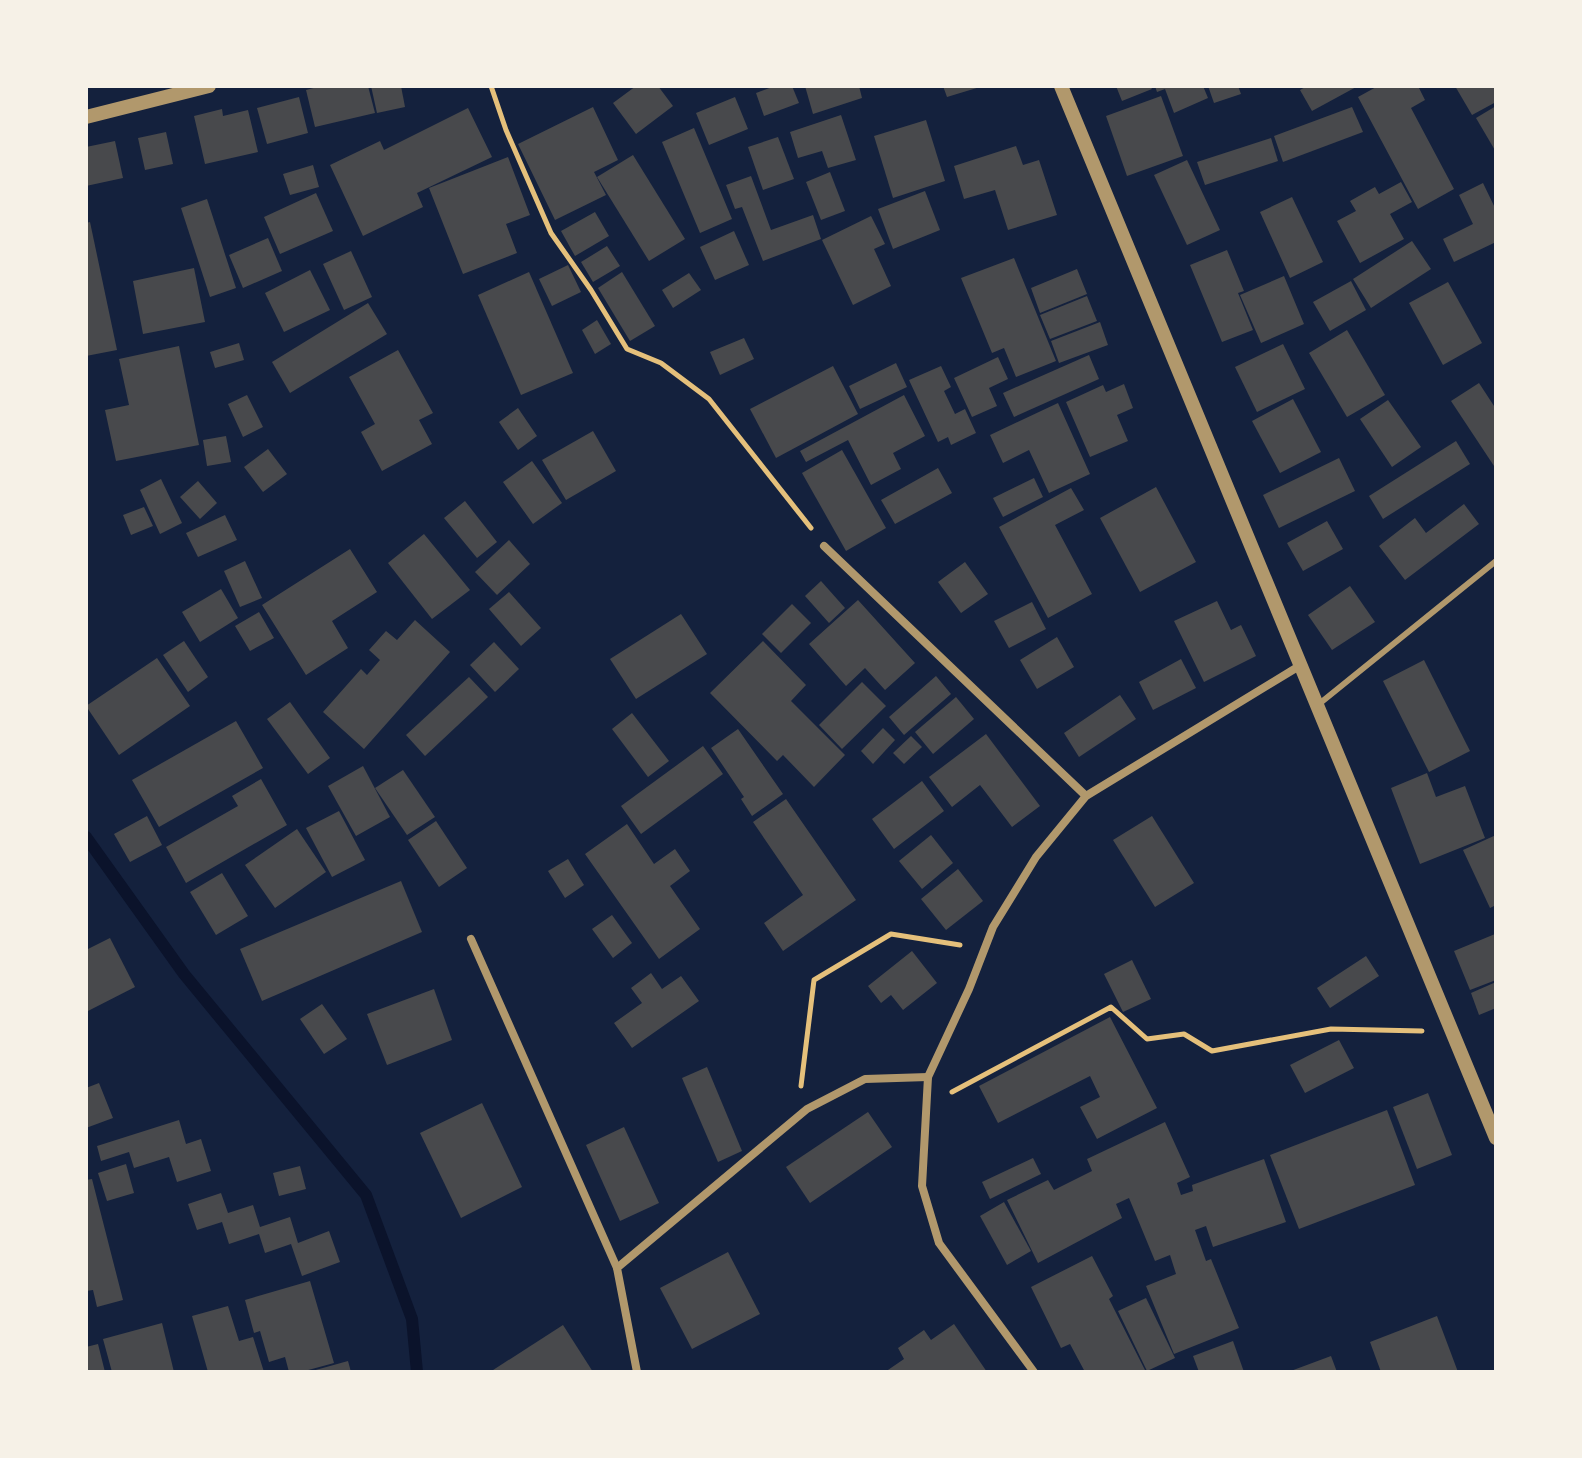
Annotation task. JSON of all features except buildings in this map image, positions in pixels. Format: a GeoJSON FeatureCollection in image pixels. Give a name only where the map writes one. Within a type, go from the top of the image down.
{"type":"FeatureCollection","features":[{"type":"Feature","properties":{"kind":"street"},"geometry":{"type":"LineString","coordinates":[[86,117],[209,86]]}},
{"type":"Feature","properties":{"kind":"street"},"geometry":{"type":"LineString","coordinates":[[1061,86],[1496,1138]]}},
{"type":"Feature","properties":{"kind":"street"},"geometry":{"type":"LineString","coordinates":[[824,546],[1086,796]]}},
{"type":"Feature","properties":{"kind":"street"},"geometry":{"type":"LineString","coordinates":[[1034,1372],[939,1243],[922,1186],[928,1077],[969,989],[993,927],[1036,857],[1086,796],[1301,665]]}},
{"type":"Feature","properties":{"kind":"street"},"geometry":{"type":"LineString","coordinates":[[471,939],[617,1268],[637,1372]]}},
{"type":"Feature","properties":{"kind":"street"},"geometry":{"type":"LineString","coordinates":[[617,1268],[798,1117],[865,1079],[928,1077]]}},
{"type":"Feature","properties":{"kind":"lane"},"geometry":{"type":"LineString","coordinates":[[1316,706],[1496,561]]}},
{"type":"Feature","properties":{"kind":"path"},"geometry":{"type":"LineString","coordinates":[[491,86],[506,130],[551,233],[627,349],[661,363],[709,399],[824,546]]}},
{"type":"Feature","properties":{"kind":"path"},"geometry":{"type":"LineString","coordinates":[[798,1117],[814,980],[891,934],[984,949]]}},
{"type":"Feature","properties":{"kind":"path"},"geometry":{"type":"LineString","coordinates":[[926,1106],[1111,1007],[1147,1039],[1184,1034],[1212,1051],[1331,1029],[1451,1031]]}},
{"type":"Feature","properties":{"kind":"waterway"},"geometry":{"type":"LineString","coordinates":[[86,837],[184,974],[366,1195],[412,1319],[417,1372]]}}]}
